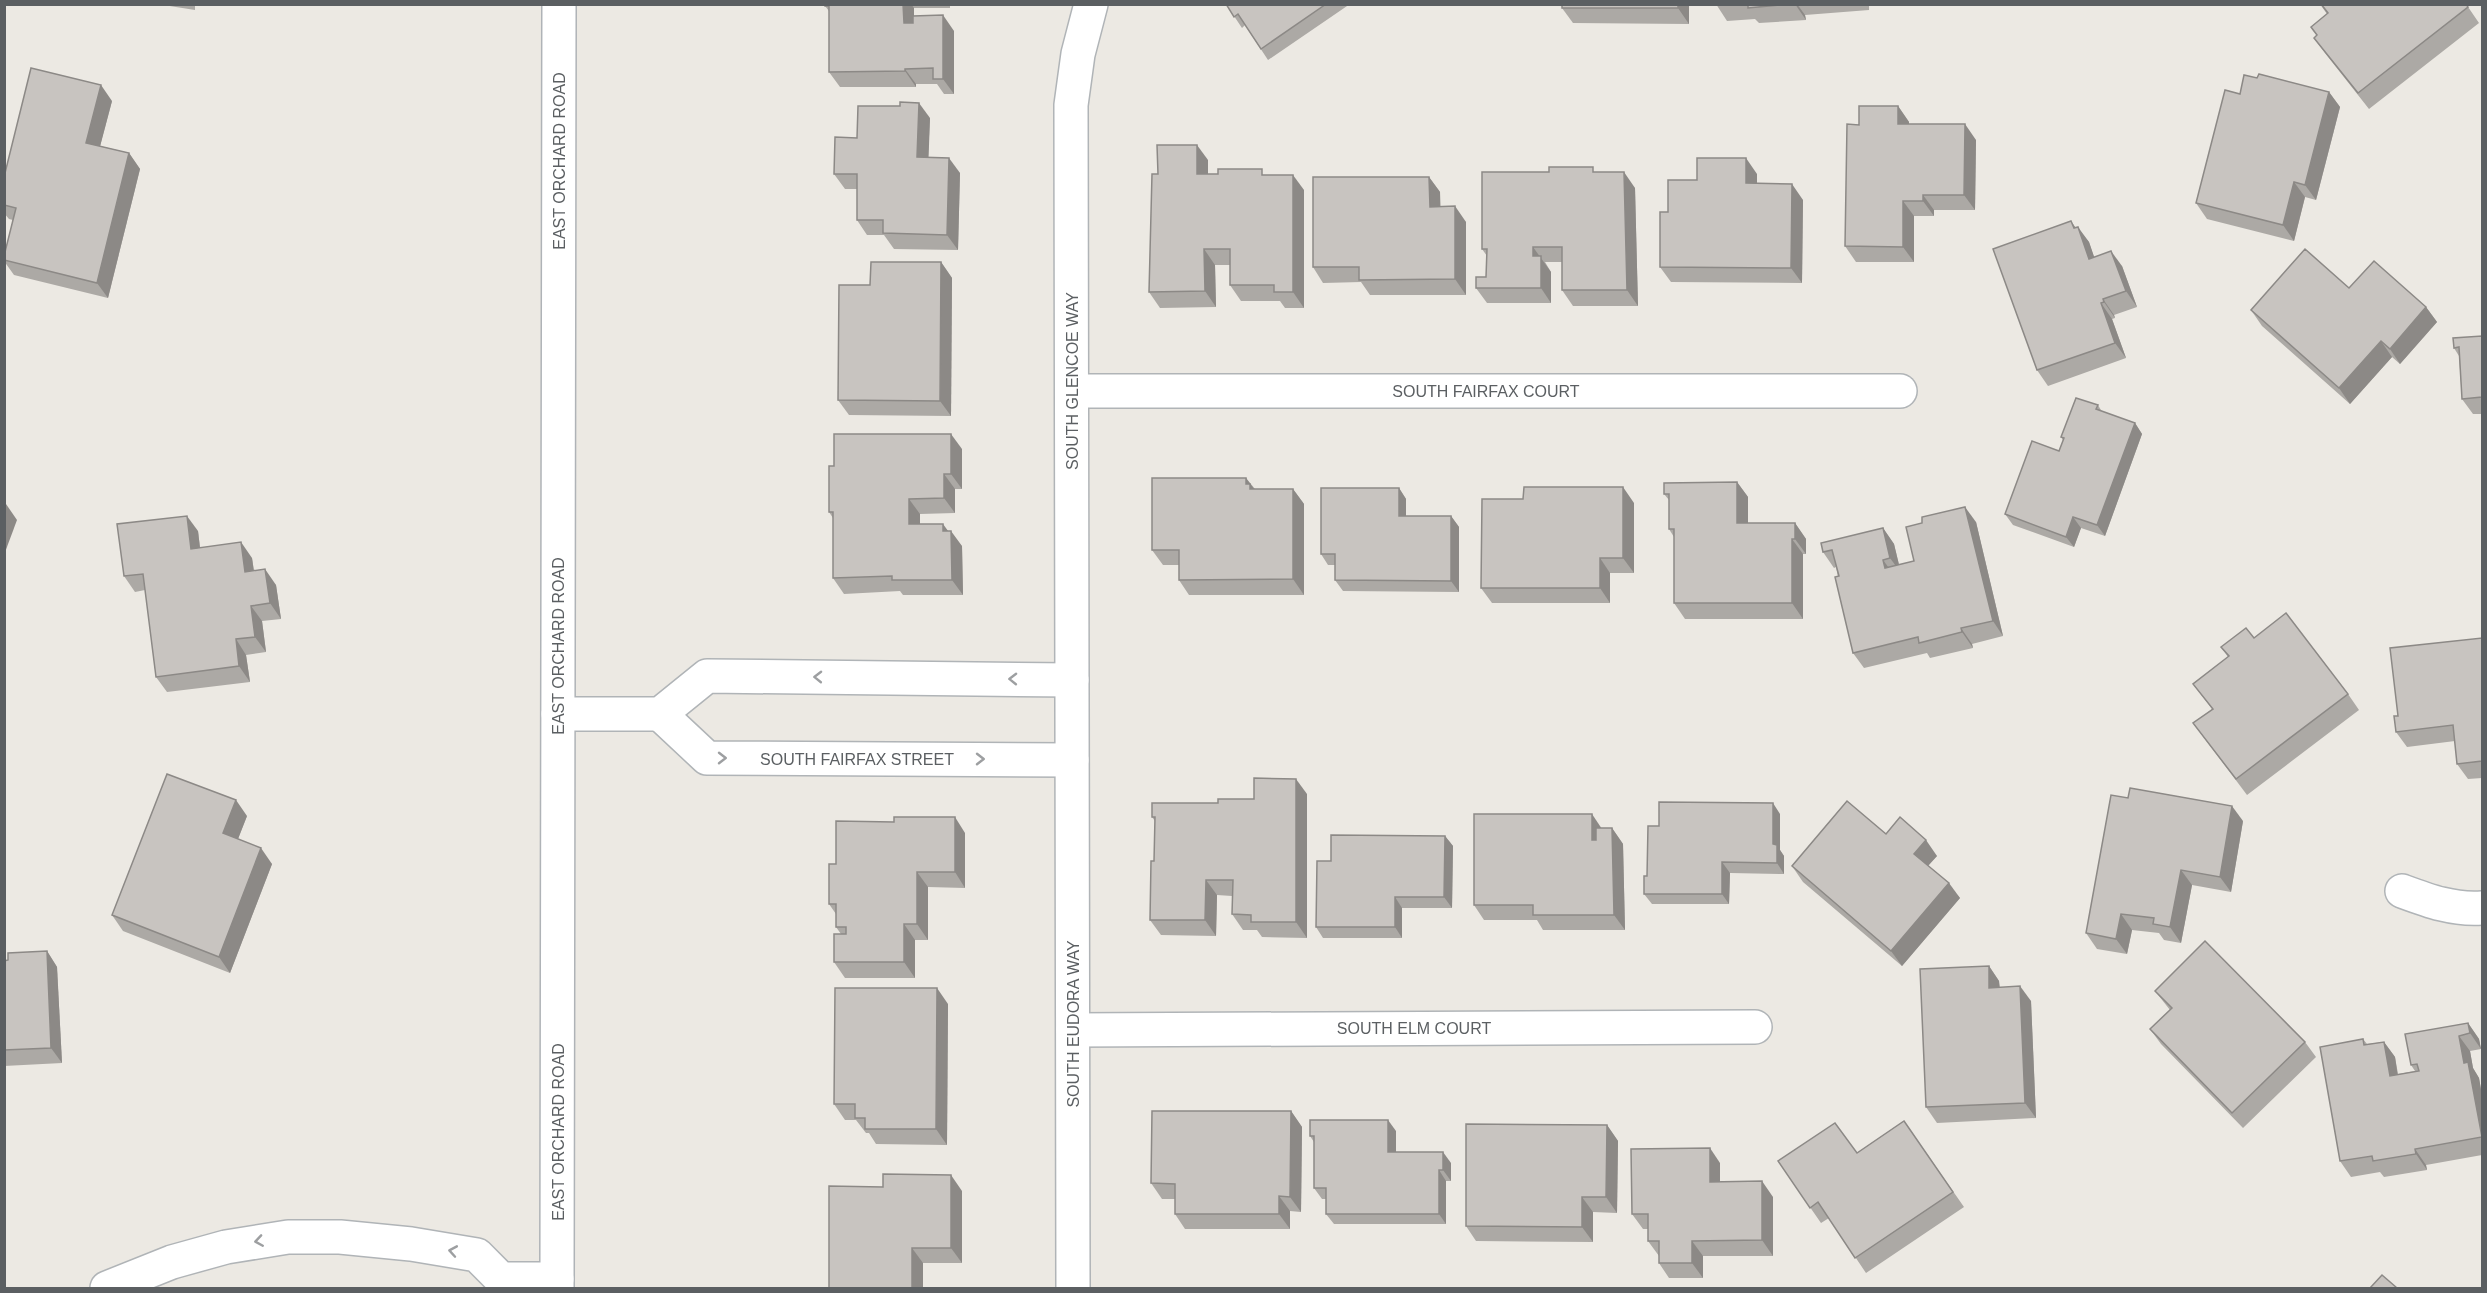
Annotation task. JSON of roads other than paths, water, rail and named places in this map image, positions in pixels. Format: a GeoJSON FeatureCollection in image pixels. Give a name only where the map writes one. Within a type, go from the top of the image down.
{"type":"FeatureCollection","features":[{"type":"Feature","properties":{"kind":"street","name":"EAST ORCHARD ROAD"},"geometry":{"type":"LineString","coordinates":[[557,1284],[559,4]]}},
{"type":"Feature","properties":{"kind":"street","name":"SOUTH GLENCOE WAY"},"geometry":{"type":"LineString","coordinates":[[1071,760],[1071,105],[1078,54],[1091,4]]}},
{"type":"Feature","properties":{"kind":"street","name":"SOUTH FAIRFAX COURT"},"geometry":{"type":"LineString","coordinates":[[1072,391],[1900,391]]}},
{"type":"Feature","properties":{"kind":"street"},"geometry":{"type":"LineString","coordinates":[[558,714],[660,714],[707,676],[1071,680]]}},
{"type":"Feature","properties":{"kind":"street","name":"SOUTH FAIRFAX STREET"},"geometry":{"type":"LineString","coordinates":[[660,714],[707,758],[1071,760]]}},
{"type":"Feature","properties":{"kind":"street","name":"SOUTH EUDORA WAY"},"geometry":{"type":"LineString","coordinates":[[1071,760],[1073,1288]]}},
{"type":"Feature","properties":{"kind":"street"},"geometry":{"type":"LineString","coordinates":[[2402,891],[2433,903],[2461,909],[2482,908]]}},
{"type":"Feature","properties":{"kind":"street","name":"SOUTH ELM COURT"},"geometry":{"type":"LineString","coordinates":[[1073,1030],[1755,1027]]}},
{"type":"Feature","properties":{"kind":"street"},"geometry":{"type":"LineString","coordinates":[[107,1288],[183,1259],[226,1247],[288,1237],[340,1237],[411,1244],[477,1255],[497,1284],[557,1284]]}}]}
